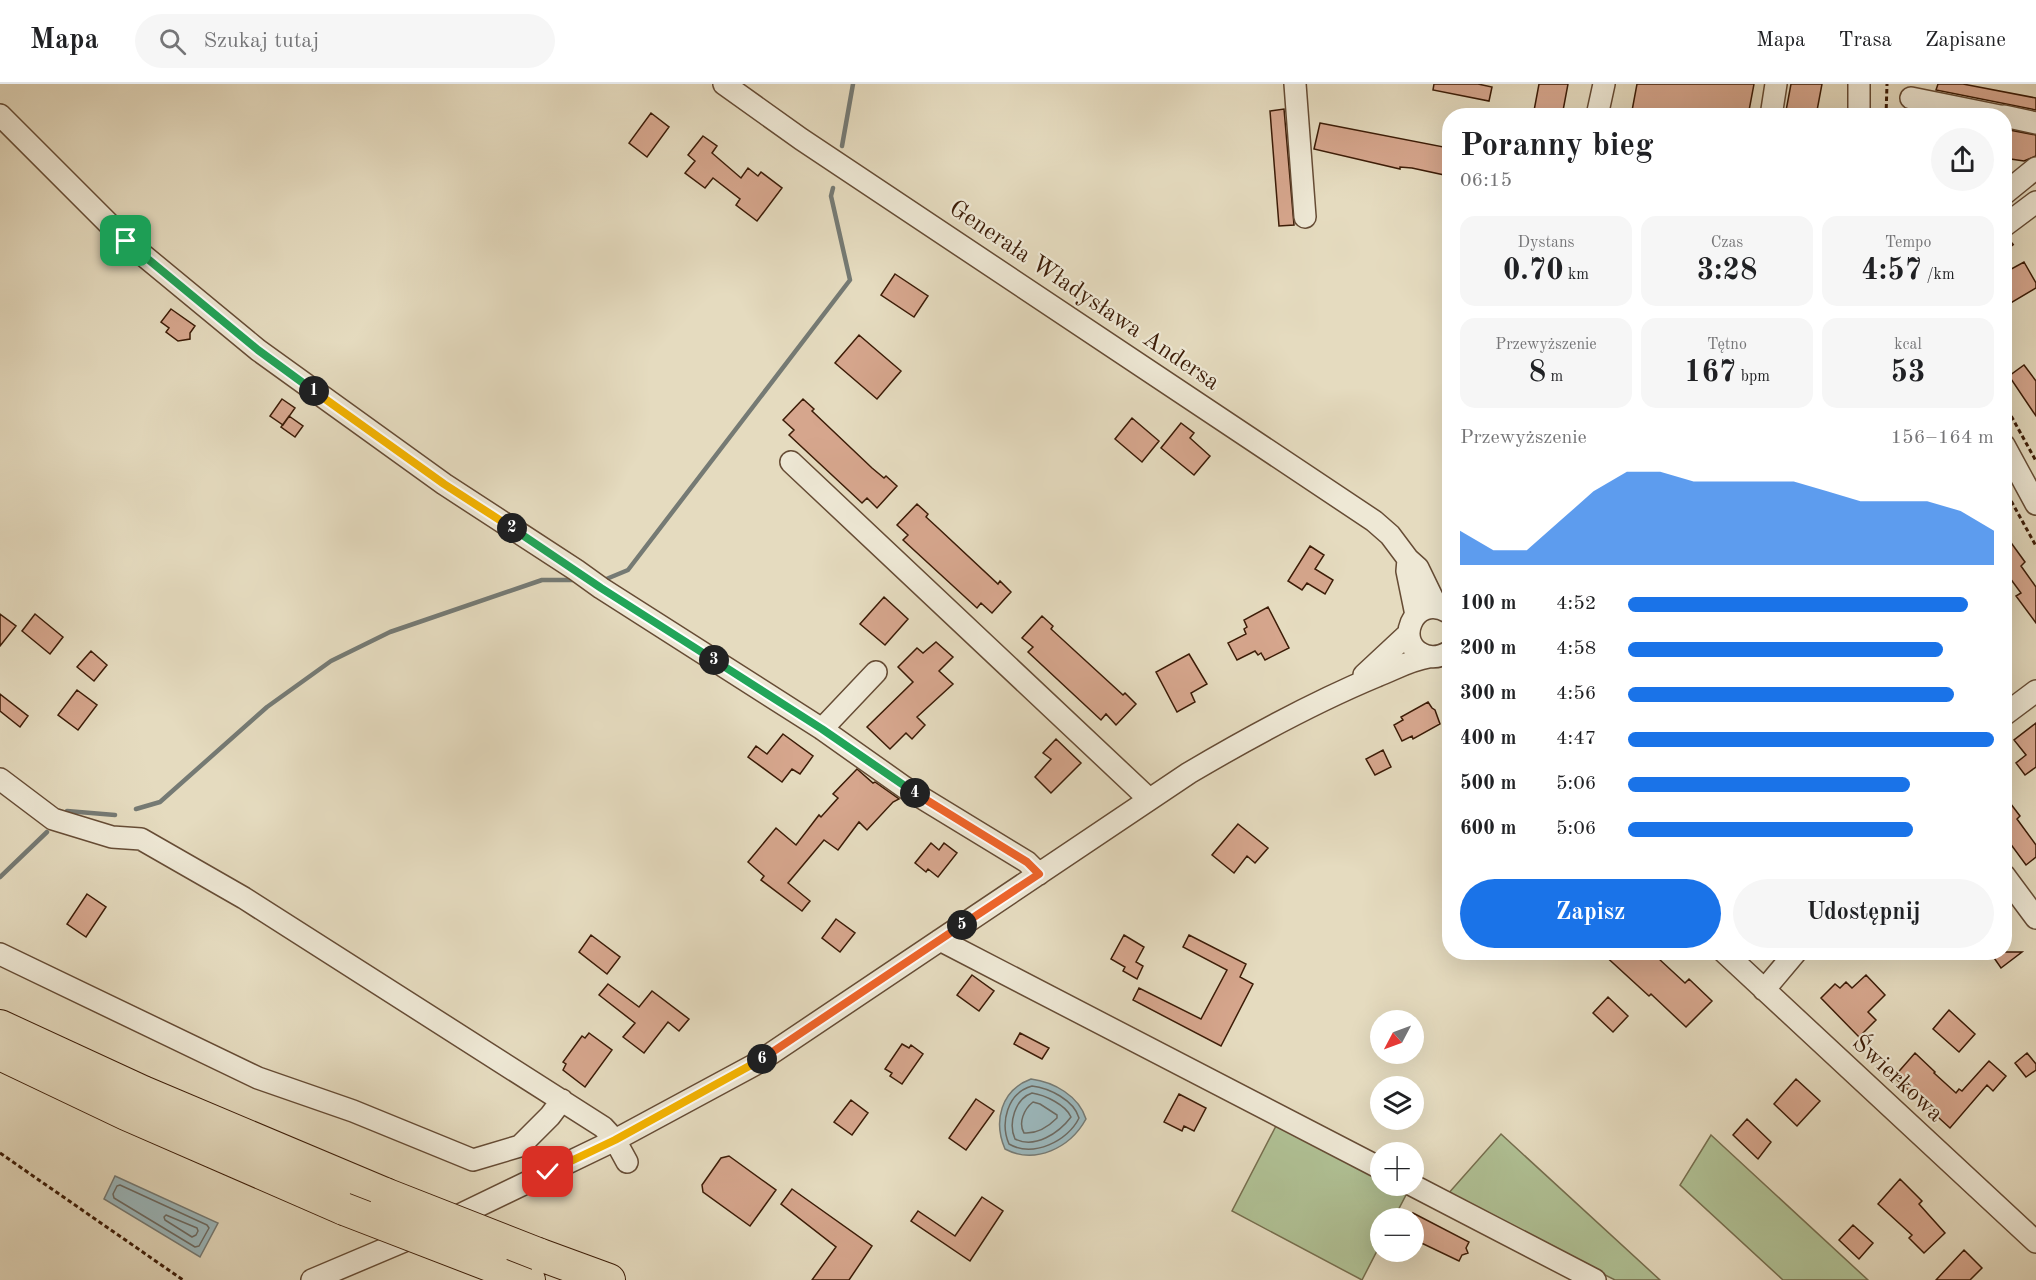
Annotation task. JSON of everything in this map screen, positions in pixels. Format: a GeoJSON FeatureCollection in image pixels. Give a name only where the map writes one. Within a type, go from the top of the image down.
{"type":"FeatureCollection","features":[{"type":"Feature","properties":{"kind":"highway"},"geometry":{"type":"LineString","coordinates":[[0,1026],[143,1092],[385,1194],[533,1267]]}},
{"type":"Feature","properties":{"kind":"highway"},"geometry":{"type":"LineString","coordinates":[[0,1054],[126,1114],[344,1209],[492,1266],[533,1267],[609,1280]]}},
{"type":"Feature","properties":{"kind":"street","name":"Generała Władysława Andersa"},"geometry":{"type":"LineString","coordinates":[[724,84],[801,139],[1374,520],[1418,568],[1432,599],[1442,608]]}},
{"type":"Feature","properties":{"kind":"street"},"geometry":{"type":"LineString","coordinates":[[1295,84],[1305,217]]}},
{"type":"Feature","properties":{"kind":"street"},"geometry":{"type":"LineString","coordinates":[[1599,108],[1604,84]]}},
{"type":"Feature","properties":{"kind":"street"},"geometry":{"type":"LineString","coordinates":[[1772,108],[1776,84]]}},
{"type":"Feature","properties":{"kind":"street"},"geometry":{"type":"LineString","coordinates":[[1858,108],[1859,84]]}},
{"type":"Feature","properties":{"kind":"street"},"geometry":{"type":"LineString","coordinates":[[1911,99],[1959,108]]}},
{"type":"Feature","properties":{"kind":"street"},"geometry":{"type":"LineString","coordinates":[[0,115],[126,241],[258,350],[444,484],[601,588],[822,729],[904,787],[1027,862],[1039,874]]}},
{"type":"Feature","properties":{"kind":"street"},"geometry":{"type":"LineString","coordinates":[[2012,118],[2036,123]]}},
{"type":"Feature","properties":{"kind":"street"},"geometry":{"type":"LineString","coordinates":[[2012,173],[2031,173]]}},
{"type":"Feature","properties":{"kind":"street"},"geometry":{"type":"LineString","coordinates":[[2012,188],[2031,173]]}},
{"type":"Feature","properties":{"kind":"street"},"geometry":{"type":"LineString","coordinates":[[2012,220],[2036,202]]}},
{"type":"Feature","properties":{"kind":"street"},"geometry":{"type":"LineString","coordinates":[[2012,460],[2036,504]]}},
{"type":"Feature","properties":{"kind":"street"},"geometry":{"type":"LineString","coordinates":[[791,462],[1149,799]]}},
{"type":"Feature","properties":{"kind":"street"},"geometry":{"type":"LineString","coordinates":[[1408,559],[1407,571],[1415,603],[1412,624],[1414,649],[1442,654]]}},
{"type":"Feature","properties":{"kind":"street"},"geometry":{"type":"LineString","coordinates":[[1350,687],[1372,669],[1426,608],[1442,610]]}},
{"type":"Feature","properties":{"kind":"street"},"geometry":{"type":"LineString","coordinates":[[312,1280],[416,1236],[615,1140],[754,1065],[1188,773],[1263,730],[1350,687],[1414,659],[1442,654]]}},
{"type":"Feature","properties":{"kind":"street"},"geometry":{"type":"LineString","coordinates":[[822,729],[876,672]]}},
{"type":"Feature","properties":{"kind":"street"},"geometry":{"type":"LineString","coordinates":[[2012,709],[2036,691]]}},
{"type":"Feature","properties":{"kind":"street"},"geometry":{"type":"LineString","coordinates":[[0,780],[53,819],[112,837],[141,839],[254,904],[603,1127],[615,1140],[627,1162]]}},
{"type":"Feature","properties":{"kind":"street"},"geometry":{"type":"LineString","coordinates":[[2012,885],[2036,918]]}},
{"type":"Feature","properties":{"kind":"street"},"geometry":{"type":"LineString","coordinates":[[940,940],[1370,1163]]}},
{"type":"Feature","properties":{"kind":"street"},"geometry":{"type":"LineString","coordinates":[[0,954],[258,1078],[353,1111],[473,1160],[520,1146],[550,1116],[562,1100]]}},
{"type":"Feature","properties":{"kind":"street","name":"Świerkowa"},"geometry":{"type":"LineString","coordinates":[[1732,960],[2036,1242]]}},
{"type":"Feature","properties":{"kind":"street"},"geometry":{"type":"LineString","coordinates":[[1764,990],[1789,960]]}},
{"type":"Feature","properties":{"kind":"street"},"geometry":{"type":"LineString","coordinates":[[1424,1191],[1595,1280]]}},
{"type":"Feature","properties":{"kind":"path"},"geometry":{"type":"LineString","coordinates":[[1886,108],[1887,84]]}},
{"type":"Feature","properties":{"kind":"path"},"geometry":{"type":"LineString","coordinates":[[2012,418],[2036,461]]}},
{"type":"Feature","properties":{"kind":"path"},"geometry":{"type":"LineString","coordinates":[[2012,502],[2036,546]]}},
{"type":"Feature","properties":{"kind":"path"},"geometry":{"type":"LineString","coordinates":[[0,1153],[183,1280]]}},
{"type":"Feature","properties":{"kind":"green space"},"geometry":{"type":"Polygon","coordinates":[[[1277,1124],[1370,1174],[1370,1196],[1405,1196],[1399,1208],[1370,1208],[1371,1262],[1362,1280],[1232,1211],[1277,1124]]]}},
{"type":"Feature","properties":{"kind":"green space"},"geometry":{"type":"Polygon","coordinates":[[[1501,1134],[1660,1280],[1615,1280],[1447,1195],[1501,1134]]]}},
{"type":"Feature","properties":{"kind":"green space"},"geometry":{"type":"Polygon","coordinates":[[[1711,1135],[1868,1280],[1783,1280],[1680,1185],[1711,1135]]]}},
{"type":"Feature","properties":{"kind":"water"},"geometry":{"type":"Polygon","coordinates":[[[1031,1079],[1048,1083],[1072,1097],[1078,1103],[1086,1119],[1071,1138],[1061,1145],[1051,1151],[1028,1155],[1005,1149],[1001,1138],[1000,1117],[1006,1099],[1021,1084],[1031,1079]]]}},
{"type":"Feature","properties":{"kind":"water"},"geometry":{"type":"Polygon","coordinates":[[[115,1176],[218,1223],[200,1257],[104,1199],[115,1176]]]}},
{"type":"Feature","properties":{"kind":"building"},"geometry":{"type":"Polygon","coordinates":[[[1434,84],[1478,84],[1492,87],[1489,101],[1433,90],[1434,84]]]}},
{"type":"Feature","properties":{"kind":"building"},"geometry":{"type":"Polygon","coordinates":[[[1539,84],[1568,84],[1564,108],[1534,108],[1539,84]]]}},
{"type":"Feature","properties":{"kind":"building"},"geometry":{"type":"Polygon","coordinates":[[[1637,84],[1754,84],[1750,108],[1632,108],[1637,84]]]}},
{"type":"Feature","properties":{"kind":"building"},"geometry":{"type":"Polygon","coordinates":[[[1791,84],[1822,84],[1818,108],[1786,108],[1791,84]]]}},
{"type":"Feature","properties":{"kind":"building"},"geometry":{"type":"Polygon","coordinates":[[[1938,84],[1963,84],[2036,98],[2036,110],[1936,90],[1938,84]]]}},
{"type":"Feature","properties":{"kind":"building"},"geometry":{"type":"Polygon","coordinates":[[[1284,109],[1294,225],[1279,226],[1270,111],[1284,109]]]}},
{"type":"Feature","properties":{"kind":"building"},"geometry":{"type":"Polygon","coordinates":[[[651,113],[669,127],[647,157],[629,143],[651,113]]]}},
{"type":"Feature","properties":{"kind":"building"},"geometry":{"type":"Polygon","coordinates":[[[1320,123],[1442,147],[1442,174],[1412,168],[1400,167],[1400,169],[1314,149],[1320,123]]]}},
{"type":"Feature","properties":{"kind":"building"},"geometry":{"type":"Polygon","coordinates":[[[2012,130],[2036,135],[2036,156],[2024,161],[2012,159],[2012,130]]]}},
{"type":"Feature","properties":{"kind":"building"},"geometry":{"type":"Polygon","coordinates":[[[703,136],[717,146],[712,153],[741,178],[748,168],[758,176],[761,172],[782,188],[757,221],[736,205],[740,199],[713,178],[705,188],[685,173],[695,161],[688,155],[703,136]]]}},
{"type":"Feature","properties":{"kind":"building"},"geometry":{"type":"Polygon","coordinates":[[[2024,262],[2036,283],[2036,288],[2012,302],[2012,269],[2024,262]]]}},
{"type":"Feature","properties":{"kind":"building"},"geometry":{"type":"Polygon","coordinates":[[[895,274],[928,296],[914,317],[881,295],[895,274]]]}},
{"type":"Feature","properties":{"kind":"building"},"geometry":{"type":"Polygon","coordinates":[[[171,309],[195,326],[190,333],[190,339],[178,341],[166,332],[169,328],[161,322],[171,309]]]}},
{"type":"Feature","properties":{"kind":"building"},"geometry":{"type":"Polygon","coordinates":[[[859,335],[901,371],[877,399],[835,363],[859,335]]]}},
{"type":"Feature","properties":{"kind":"building"},"geometry":{"type":"Polygon","coordinates":[[[2024,365],[2036,381],[2036,416],[2012,380],[2012,374],[2024,365]]]}},
{"type":"Feature","properties":{"kind":"building"},"geometry":{"type":"Polygon","coordinates":[[[282,399],[295,408],[283,425],[270,416],[282,399]]]}},
{"type":"Feature","properties":{"kind":"building"},"geometry":{"type":"Polygon","coordinates":[[[803,399],[814,409],[812,411],[872,468],[897,486],[877,508],[867,498],[862,503],[789,435],[794,430],[783,420],[803,399]]]}},
{"type":"Feature","properties":{"kind":"building"},"geometry":{"type":"Polygon","coordinates":[[[289,416],[303,426],[295,437],[281,427],[289,416]]]}},
{"type":"Feature","properties":{"kind":"building"},"geometry":{"type":"Polygon","coordinates":[[[1132,418],[1159,441],[1142,462],[1115,439],[1132,418]]]}},
{"type":"Feature","properties":{"kind":"building"},"geometry":{"type":"Polygon","coordinates":[[[1181,423],[1194,433],[1190,438],[1210,456],[1194,475],[1161,448],[1181,423]]]}},
{"type":"Feature","properties":{"kind":"building"},"geometry":{"type":"Polygon","coordinates":[[[917,504],[928,514],[926,517],[998,584],[1000,581],[1011,592],[992,613],[981,603],[977,608],[903,540],[908,535],[897,525],[917,504]]]}},
{"type":"Feature","properties":{"kind":"building"},"geometry":{"type":"Polygon","coordinates":[[[2012,544],[2025,562],[2021,566],[2036,587],[2036,623],[2016,596],[2021,593],[2012,581],[2012,544]]]}},
{"type":"Feature","properties":{"kind":"building"},"geometry":{"type":"Polygon","coordinates":[[[1310,546],[1324,555],[1315,569],[1333,580],[1325,594],[1307,583],[1302,590],[1288,581],[1310,546]]]}},
{"type":"Feature","properties":{"kind":"building"},"geometry":{"type":"Polygon","coordinates":[[[884,597],[908,619],[885,645],[860,624],[884,597]]]}},
{"type":"Feature","properties":{"kind":"building"},"geometry":{"type":"Polygon","coordinates":[[[1268,607],[1289,648],[1265,660],[1261,653],[1258,655],[1255,651],[1237,660],[1228,643],[1246,634],[1244,629],[1247,627],[1244,620],[1268,607]]]}},
{"type":"Feature","properties":{"kind":"building"},"geometry":{"type":"Polygon","coordinates":[[[0,614],[16,626],[0,646],[0,614]]]}},
{"type":"Feature","properties":{"kind":"building"},"geometry":{"type":"Polygon","coordinates":[[[35,614],[63,637],[50,654],[22,631],[35,614]]]}},
{"type":"Feature","properties":{"kind":"building"},"geometry":{"type":"Polygon","coordinates":[[[1042,616],[1053,626],[1051,629],[1123,695],[1125,693],[1136,704],[1116,725],[1106,714],[1101,720],[1028,652],[1033,647],[1022,638],[1042,616]]]}},
{"type":"Feature","properties":{"kind":"building"},"geometry":{"type":"Polygon","coordinates":[[[936,642],[953,657],[939,671],[953,684],[917,717],[925,725],[912,739],[906,733],[890,749],[867,727],[913,682],[898,667],[917,648],[923,653],[936,642]]]}},
{"type":"Feature","properties":{"kind":"building"},"geometry":{"type":"Polygon","coordinates":[[[91,651],[107,665],[94,681],[77,667],[91,651]]]}},
{"type":"Feature","properties":{"kind":"building"},"geometry":{"type":"Polygon","coordinates":[[[1189,654],[1207,684],[1191,693],[1195,702],[1177,712],[1156,672],[1189,654]]]}},
{"type":"Feature","properties":{"kind":"building"},"geometry":{"type":"Polygon","coordinates":[[[77,690],[97,705],[78,730],[58,715],[77,690]]]}},
{"type":"Feature","properties":{"kind":"building"},"geometry":{"type":"Polygon","coordinates":[[[0,694],[28,716],[20,727],[0,711],[0,694]]]}},
{"type":"Feature","properties":{"kind":"building"},"geometry":{"type":"Polygon","coordinates":[[[1428,702],[1435,710],[1440,724],[1413,739],[1412,736],[1402,741],[1394,725],[1403,720],[1401,717],[1428,702]]]}},
{"type":"Feature","properties":{"kind":"building"},"geometry":{"type":"Polygon","coordinates":[[[2036,723],[2036,767],[2025,775],[2016,763],[2026,755],[2014,740],[2036,723]]]}},
{"type":"Feature","properties":{"kind":"building"},"geometry":{"type":"Polygon","coordinates":[[[783,734],[813,756],[800,774],[792,769],[782,782],[748,757],[756,746],[767,754],[783,734]]]}},
{"type":"Feature","properties":{"kind":"building"},"geometry":{"type":"Polygon","coordinates":[[[1056,739],[1081,763],[1051,793],[1035,777],[1051,759],[1043,753],[1056,739]]]}},
{"type":"Feature","properties":{"kind":"building"},"geometry":{"type":"Polygon","coordinates":[[[1383,750],[1391,767],[1375,775],[1366,759],[1383,750]]]}},
{"type":"Feature","properties":{"kind":"building"},"geometry":{"type":"Polygon","coordinates":[[[857,769],[873,783],[875,782],[899,799],[893,802],[867,830],[859,822],[838,850],[824,840],[788,883],[810,901],[802,911],[761,880],[764,876],[748,862],[776,828],[796,845],[819,815],[821,817],[838,798],[833,794],[857,769]]]}},
{"type":"Feature","properties":{"kind":"building"},"geometry":{"type":"Polygon","coordinates":[[[2012,806],[2020,816],[2017,819],[2036,845],[2036,857],[2026,865],[2012,846],[2012,806]]]}},
{"type":"Feature","properties":{"kind":"building"},"geometry":{"type":"Polygon","coordinates":[[[1238,824],[1268,848],[1255,863],[1247,856],[1234,873],[1212,855],[1238,824]]]}},
{"type":"Feature","properties":{"kind":"building"},"geometry":{"type":"Polygon","coordinates":[[[931,843],[939,850],[944,843],[957,853],[938,877],[928,869],[926,872],[915,863],[931,843]]]}},
{"type":"Feature","properties":{"kind":"building"},"geometry":{"type":"Polygon","coordinates":[[[87,894],[106,907],[86,937],[67,924],[87,894]]]}},
{"type":"Feature","properties":{"kind":"building"},"geometry":{"type":"Polygon","coordinates":[[[836,919],[855,933],[840,952],[822,938],[836,919]]]}},
{"type":"Feature","properties":{"kind":"building"},"geometry":{"type":"Polygon","coordinates":[[[591,935],[620,957],[607,974],[579,952],[591,935]]]}},
{"type":"Feature","properties":{"kind":"building"},"geometry":{"type":"Polygon","coordinates":[[[1124,935],[1144,947],[1136,962],[1143,966],[1137,979],[1123,971],[1125,967],[1111,959],[1124,935]]]}},
{"type":"Feature","properties":{"kind":"building"},"geometry":{"type":"Polygon","coordinates":[[[1189,935],[1246,964],[1240,977],[1253,984],[1221,1046],[1133,1000],[1139,988],[1201,1019],[1227,970],[1183,947],[1189,935]]]}},
{"type":"Feature","properties":{"kind":"building"},"geometry":{"type":"Polygon","coordinates":[[[2012,952],[2022,952],[2012,960],[2012,952]]]}},
{"type":"Feature","properties":{"kind":"building"},"geometry":{"type":"Polygon","coordinates":[[[1610,960],[1660,960],[1685,983],[1689,979],[1712,1001],[1686,1027],[1651,994],[1649,996],[1610,960]]]}},
{"type":"Feature","properties":{"kind":"building"},"geometry":{"type":"Polygon","coordinates":[[[1996,960],[2012,960],[2001,968],[1996,960]]]}},
{"type":"Feature","properties":{"kind":"building"},"geometry":{"type":"Polygon","coordinates":[[[972,975],[994,991],[979,1011],[957,995],[972,975]]]}},
{"type":"Feature","properties":{"kind":"building"},"geometry":{"type":"Polygon","coordinates":[[[1866,975],[1885,995],[1868,1012],[1876,1020],[1859,1037],[1821,998],[1835,984],[1840,988],[1846,982],[1852,988],[1866,975]]]}},
{"type":"Feature","properties":{"kind":"building"},"geometry":{"type":"Polygon","coordinates":[[[608,984],[639,1007],[652,991],[689,1019],[679,1031],[668,1022],[644,1053],[623,1037],[635,1023],[599,995],[608,984]]]}},
{"type":"Feature","properties":{"kind":"building"},"geometry":{"type":"Polygon","coordinates":[[[1608,997],[1628,1016],[1613,1032],[1593,1013],[1608,997]]]}},
{"type":"Feature","properties":{"kind":"building"},"geometry":{"type":"Polygon","coordinates":[[[1949,1010],[1975,1034],[1959,1052],[1933,1029],[1949,1010]]]}},
{"type":"Feature","properties":{"kind":"building"},"geometry":{"type":"Polygon","coordinates":[[[589,1033],[612,1050],[585,1087],[563,1070],[566,1064],[563,1062],[582,1036],[585,1038],[589,1033]]]}},
{"type":"Feature","properties":{"kind":"building"},"geometry":{"type":"Polygon","coordinates":[[[1020,1033],[1049,1048],[1042,1059],[1014,1044],[1020,1033]]]}},
{"type":"Feature","properties":{"kind":"building"},"geometry":{"type":"Polygon","coordinates":[[[902,1044],[909,1048],[911,1045],[923,1054],[902,1084],[890,1076],[892,1073],[885,1069],[902,1044]]]}},
{"type":"Feature","properties":{"kind":"building"},"geometry":{"type":"Polygon","coordinates":[[[1915,1053],[1956,1093],[1959,1089],[1962,1091],[1989,1061],[2006,1076],[1993,1091],[1987,1085],[1950,1128],[1894,1077],[1915,1053]]]}},
{"type":"Feature","properties":{"kind":"building"},"geometry":{"type":"Polygon","coordinates":[[[2027,1053],[2036,1064],[2036,1070],[2026,1077],[2015,1063],[2027,1053]]]}},
{"type":"Feature","properties":{"kind":"building"},"geometry":{"type":"Polygon","coordinates":[[[1796,1079],[1820,1101],[1797,1126],[1774,1104],[1796,1079]]]}},
{"type":"Feature","properties":{"kind":"building"},"geometry":{"type":"Polygon","coordinates":[[[1179,1094],[1206,1108],[1194,1131],[1184,1126],[1182,1131],[1164,1122],[1179,1094]]]}},
{"type":"Feature","properties":{"kind":"building"},"geometry":{"type":"Polygon","coordinates":[[[976,1099],[994,1111],[966,1150],[949,1138],[976,1099]]]}},
{"type":"Feature","properties":{"kind":"building"},"geometry":{"type":"Polygon","coordinates":[[[851,1100],[868,1113],[852,1135],[834,1122],[851,1100]]]}},
{"type":"Feature","properties":{"kind":"building"},"geometry":{"type":"Polygon","coordinates":[[[1747,1119],[1771,1142],[1758,1159],[1733,1135],[1747,1119]]]}},
{"type":"Feature","properties":{"kind":"building"},"geometry":{"type":"Polygon","coordinates":[[[729,1156],[776,1190],[750,1226],[703,1192],[702,1185],[721,1158],[729,1156]]]}},
{"type":"Feature","properties":{"kind":"building"},"geometry":{"type":"Polygon","coordinates":[[[1900,1179],[1922,1201],[1919,1204],[1945,1233],[1924,1253],[1909,1238],[1912,1235],[1878,1204],[1900,1179]]]}},
{"type":"Feature","properties":{"kind":"building"},"geometry":{"type":"Polygon","coordinates":[[[792,1189],[872,1246],[849,1280],[812,1280],[836,1247],[781,1204],[792,1189]]]}},
{"type":"Feature","properties":{"kind":"building"},"geometry":{"type":"Polygon","coordinates":[[[982,1197],[1003,1211],[970,1261],[911,1221],[918,1211],[955,1236],[982,1197]]]}},
{"type":"Feature","properties":{"kind":"building"},"geometry":{"type":"Polygon","coordinates":[[[1424,1219],[1469,1242],[1466,1248],[1468,1253],[1462,1255],[1459,1261],[1424,1244],[1424,1219]]]}},
{"type":"Feature","properties":{"kind":"building"},"geometry":{"type":"Polygon","coordinates":[[[1853,1225],[1873,1243],[1859,1259],[1839,1240],[1853,1225]]]}},
{"type":"Feature","properties":{"kind":"building"},"geometry":{"type":"Polygon","coordinates":[[[1964,1250],[1982,1268],[1970,1280],[1936,1280],[1964,1250]]]}},
{"type":"Feature","properties":{"kind":"waterway"},"geometry":{"type":"LineString","coordinates":[[842,146],[853,84]]}},
{"type":"Feature","properties":{"kind":"waterway"},"geometry":{"type":"LineString","coordinates":[[604,580],[628,570],[850,280],[831,196],[833,188]]}},
{"type":"Feature","properties":{"kind":"waterway"},"geometry":{"type":"LineString","coordinates":[[136,809],[160,802],[267,707],[331,661],[390,632],[542,580],[578,580]]}},
{"type":"Feature","properties":{"kind":"waterway"},"geometry":{"type":"LineString","coordinates":[[67,811],[115,815]]}},
{"type":"Feature","properties":{"kind":"waterway"},"geometry":{"type":"LineString","coordinates":[[0,877],[47,832]]}},
{"type":"Feature","properties":{"kind":"route"},"geometry":{"type":"LineString","coordinates":[[126,241],[258,350],[444,484],[601,588],[822,729],[904,787],[1027,862],[1039,874],[754,1065],[615,1140],[548,1172]]}}]}
